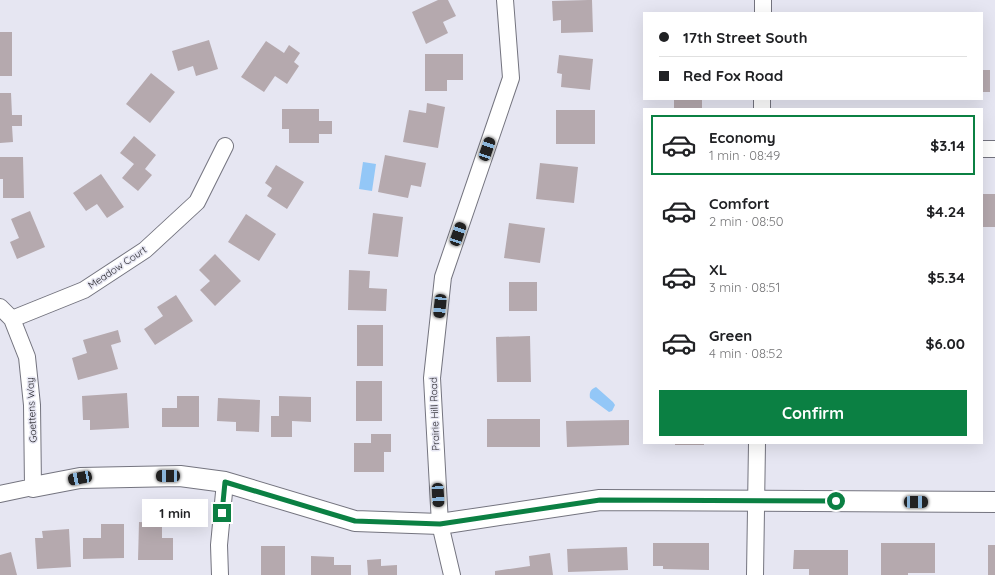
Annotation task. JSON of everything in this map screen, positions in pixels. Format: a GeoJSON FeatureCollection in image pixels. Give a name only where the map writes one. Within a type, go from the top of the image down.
{"type":"FeatureCollection","features":[{"type":"Feature","properties":{"kind":"street","name":"Prairie Hill Road"},"geometry":{"type":"LineString","coordinates":[[452,575],[440,524],[432,378],[443,277],[511,78],[505,0]]}},
{"type":"Feature","properties":{"kind":"street"},"geometry":{"type":"LineString","coordinates":[[763,0],[763,12]]}},
{"type":"Feature","properties":{"kind":"street","name":"Meadow Court"},"geometry":{"type":"LineString","coordinates":[[12,319],[84,290],[145,250],[197,202],[226,146]]}},
{"type":"Feature","properties":{"kind":"street"},"geometry":{"type":"LineString","coordinates":[[983,149],[995,149]]}},
{"type":"Feature","properties":{"kind":"street","name":"Goettens Way"},"geometry":{"type":"LineString","coordinates":[[0,307],[12,319],[28,357],[32,405],[33,487]]}},
{"type":"Feature","properties":{"kind":"street"},"geometry":{"type":"LineString","coordinates":[[755,575],[757,444]]}},
{"type":"Feature","properties":{"kind":"street"},"geometry":{"type":"LineString","coordinates":[[0,494],[80,478],[180,476],[225,482],[355,521],[440,524],[600,500],[995,502]]}},
{"type":"Feature","properties":{"kind":"street"},"geometry":{"type":"LineString","coordinates":[[220,575],[220,545],[225,482]]}},
{"type":"Feature","properties":{"kind":"water"},"geometry":{"type":"Polygon","coordinates":[[[363,162],[376,164],[372,191],[359,189],[363,162]]]}},
{"type":"Feature","properties":{"kind":"water"},"geometry":{"type":"Polygon","coordinates":[[[596,387],[615,405],[612,411],[609,412],[590,398],[591,391],[596,387]]]}},
{"type":"Feature","properties":{"kind":"building"},"geometry":{"type":"Polygon","coordinates":[[[438,0],[448,0],[456,16],[443,22],[448,33],[426,44],[412,12],[438,0]]]}},
{"type":"Feature","properties":{"kind":"building"},"geometry":{"type":"Polygon","coordinates":[[[592,0],[593,32],[561,33],[561,20],[553,21],[552,1],[592,0]]]}},
{"type":"Feature","properties":{"kind":"building"},"geometry":{"type":"Polygon","coordinates":[[[0,32],[12,32],[12,76],[0,76],[0,32]]]}},
{"type":"Feature","properties":{"kind":"building"},"geometry":{"type":"Polygon","coordinates":[[[209,40],[218,69],[196,76],[193,66],[178,71],[172,51],[209,40]]]}},
{"type":"Feature","properties":{"kind":"building"},"geometry":{"type":"Polygon","coordinates":[[[266,41],[284,53],[289,45],[300,53],[294,62],[299,66],[287,84],[275,76],[264,92],[241,77],[266,41]]]}},
{"type":"Feature","properties":{"kind":"building"},"geometry":{"type":"Polygon","coordinates":[[[425,54],[463,54],[463,80],[447,80],[447,91],[425,91],[425,54]]]}},
{"type":"Feature","properties":{"kind":"building"},"geometry":{"type":"Polygon","coordinates":[[[559,55],[593,59],[590,90],[561,87],[562,74],[557,73],[559,55]]]}},
{"type":"Feature","properties":{"kind":"building"},"geometry":{"type":"Polygon","coordinates":[[[983,70],[990,70],[990,92],[983,92],[983,70]]]}},
{"type":"Feature","properties":{"kind":"building"},"geometry":{"type":"Polygon","coordinates":[[[151,73],[175,92],[150,123],[126,104],[151,73]]]}},
{"type":"Feature","properties":{"kind":"building"},"geometry":{"type":"Polygon","coordinates":[[[0,93],[11,93],[12,115],[22,115],[22,126],[12,126],[13,142],[0,143],[0,93]]]}},
{"type":"Feature","properties":{"kind":"building"},"geometry":{"type":"Polygon","coordinates":[[[674,100],[702,100],[702,108],[674,108],[674,100]]]}},
{"type":"Feature","properties":{"kind":"building"},"geometry":{"type":"Polygon","coordinates":[[[427,103],[445,107],[438,148],[403,142],[409,110],[426,113],[427,103]]]}},
{"type":"Feature","properties":{"kind":"building"},"geometry":{"type":"Polygon","coordinates":[[[282,109],[319,109],[319,121],[332,121],[332,134],[319,134],[319,143],[289,143],[289,129],[282,129],[282,109]]]}},
{"type":"Feature","properties":{"kind":"building"},"geometry":{"type":"Polygon","coordinates":[[[556,110],[595,110],[595,144],[556,144],[556,110]]]}},
{"type":"Feature","properties":{"kind":"building"},"geometry":{"type":"Polygon","coordinates":[[[134,136],[156,155],[145,169],[152,175],[138,191],[122,178],[134,164],[120,153],[134,136]]]}},
{"type":"Feature","properties":{"kind":"building"},"geometry":{"type":"Polygon","coordinates":[[[385,155],[426,163],[421,187],[411,185],[408,198],[378,192],[385,155]]]}},
{"type":"Feature","properties":{"kind":"building"},"geometry":{"type":"Polygon","coordinates":[[[0,157],[23,157],[24,198],[3,198],[3,179],[0,179],[0,157]]]}},
{"type":"Feature","properties":{"kind":"building"},"geometry":{"type":"Polygon","coordinates":[[[540,163],[578,167],[574,203],[536,199],[540,163]]]}},
{"type":"Feature","properties":{"kind":"building"},"geometry":{"type":"Polygon","coordinates":[[[276,165],[304,182],[287,209],[267,196],[272,188],[265,183],[276,165]]]}},
{"type":"Feature","properties":{"kind":"building"},"geometry":{"type":"Polygon","coordinates":[[[101,174],[124,207],[107,218],[97,204],[86,211],[73,193],[101,174]]]}},
{"type":"Feature","properties":{"kind":"building"},"geometry":{"type":"Polygon","coordinates":[[[983,194],[995,194],[995,227],[983,227],[983,194]]]}},
{"type":"Feature","properties":{"kind":"building"},"geometry":{"type":"Polygon","coordinates":[[[30,211],[45,247],[17,259],[10,242],[19,238],[11,219],[30,211]]]}},
{"type":"Feature","properties":{"kind":"building"},"geometry":{"type":"Polygon","coordinates":[[[373,213],[403,217],[398,257],[368,254],[373,213]]]}},
{"type":"Feature","properties":{"kind":"building"},"geometry":{"type":"Polygon","coordinates":[[[246,214],[276,234],[259,261],[228,242],[246,214]]]}},
{"type":"Feature","properties":{"kind":"building"},"geometry":{"type":"Polygon","coordinates":[[[509,223],[545,228],[540,263],[504,258],[509,223]]]}},
{"type":"Feature","properties":{"kind":"building"},"geometry":{"type":"Polygon","coordinates":[[[215,254],[241,281],[215,306],[200,290],[210,281],[199,270],[215,254]]]}},
{"type":"Feature","properties":{"kind":"building"},"geometry":{"type":"Polygon","coordinates":[[[349,270],[370,271],[369,288],[387,289],[386,311],[348,310],[349,270]]]}},
{"type":"Feature","properties":{"kind":"building"},"geometry":{"type":"Polygon","coordinates":[[[509,282],[537,282],[537,311],[509,311],[509,282]]]}},
{"type":"Feature","properties":{"kind":"building"},"geometry":{"type":"Polygon","coordinates":[[[176,295],[193,321],[155,345],[144,329],[163,316],[157,307],[176,295]]]}},
{"type":"Feature","properties":{"kind":"building"},"geometry":{"type":"Polygon","coordinates":[[[357,325],[383,325],[383,366],[357,366],[357,325]]]}},
{"type":"Feature","properties":{"kind":"building"},"geometry":{"type":"Polygon","coordinates":[[[118,330],[121,342],[111,345],[118,369],[78,380],[72,358],[87,353],[83,340],[118,330]]]}},
{"type":"Feature","properties":{"kind":"building"},"geometry":{"type":"Polygon","coordinates":[[[530,336],[531,382],[497,382],[496,337],[530,336]]]}},
{"type":"Feature","properties":{"kind":"building"},"geometry":{"type":"Polygon","coordinates":[[[356,381],[382,381],[382,421],[356,421],[356,381]]]}},
{"type":"Feature","properties":{"kind":"building"},"geometry":{"type":"Polygon","coordinates":[[[127,393],[129,428],[90,430],[90,420],[83,420],[82,396],[127,393]]]}},
{"type":"Feature","properties":{"kind":"building"},"geometry":{"type":"Polygon","coordinates":[[[177,396],[199,396],[199,427],[162,427],[162,408],[177,408],[177,396]]]}},
{"type":"Feature","properties":{"kind":"building"},"geometry":{"type":"Polygon","coordinates":[[[279,396],[311,397],[311,422],[292,421],[292,437],[271,437],[271,416],[279,416],[279,396]]]}},
{"type":"Feature","properties":{"kind":"building"},"geometry":{"type":"Polygon","coordinates":[[[218,398],[260,400],[259,432],[236,431],[236,422],[217,421],[218,398]]]}},
{"type":"Feature","properties":{"kind":"building"},"geometry":{"type":"Polygon","coordinates":[[[487,419],[540,419],[540,447],[487,447],[487,419]]]}},
{"type":"Feature","properties":{"kind":"building"},"geometry":{"type":"Polygon","coordinates":[[[629,420],[629,445],[567,447],[566,421],[629,420]]]}},
{"type":"Feature","properties":{"kind":"building"},"geometry":{"type":"Polygon","coordinates":[[[371,434],[391,434],[391,452],[384,452],[384,472],[354,472],[354,443],[371,443],[371,434]]]}},
{"type":"Feature","properties":{"kind":"building"},"geometry":{"type":"Polygon","coordinates":[[[675,444],[704,444],[704,445],[675,444]]]}},
{"type":"Feature","properties":{"kind":"building"},"geometry":{"type":"Polygon","coordinates":[[[139,522],[162,523],[162,538],[173,538],[173,560],[138,560],[139,522]]]}},
{"type":"Feature","properties":{"kind":"building"},"geometry":{"type":"Polygon","coordinates":[[[101,524],[124,524],[124,558],[83,559],[83,538],[101,538],[101,524]]]}},
{"type":"Feature","properties":{"kind":"building"},"geometry":{"type":"Polygon","coordinates":[[[69,529],[71,567],[37,569],[35,538],[43,538],[42,531],[69,529]]]}},
{"type":"Feature","properties":{"kind":"building"},"geometry":{"type":"Polygon","coordinates":[[[653,543],[709,543],[709,570],[663,569],[663,566],[653,566],[653,543]]]}},
{"type":"Feature","properties":{"kind":"building"},"geometry":{"type":"Polygon","coordinates":[[[881,543],[935,543],[935,573],[881,575],[881,543]]]}},
{"type":"Feature","properties":{"kind":"building"},"geometry":{"type":"Polygon","coordinates":[[[988,545],[995,545],[995,575],[988,575],[988,545]]]}},
{"type":"Feature","properties":{"kind":"building"},"geometry":{"type":"Polygon","coordinates":[[[261,546],[285,546],[285,575],[261,575],[261,546]]]}},
{"type":"Feature","properties":{"kind":"building"},"geometry":{"type":"Polygon","coordinates":[[[627,547],[628,570],[568,572],[567,549],[627,547]]]}},
{"type":"Feature","properties":{"kind":"building"},"geometry":{"type":"Polygon","coordinates":[[[794,550],[848,550],[848,575],[809,575],[809,569],[793,569],[794,550]]]}},
{"type":"Feature","properties":{"kind":"building"},"geometry":{"type":"Polygon","coordinates":[[[11,552],[17,575],[0,575],[0,555],[11,552]]]}},
{"type":"Feature","properties":{"kind":"building"},"geometry":{"type":"Polygon","coordinates":[[[550,553],[553,575],[495,575],[495,571],[530,566],[529,556],[550,553]]]}},
{"type":"Feature","properties":{"kind":"building"},"geometry":{"type":"Polygon","coordinates":[[[311,556],[334,557],[334,565],[351,565],[351,575],[311,575],[311,556]]]}},
{"type":"Feature","properties":{"kind":"building"},"geometry":{"type":"Polygon","coordinates":[[[381,559],[381,566],[397,565],[397,575],[368,575],[367,560],[381,559]]]}},
{"type":"Feature","properties":{"kind":"route"},"geometry":{"type":"LineString","coordinates":[[222,513],[225,482],[355,521],[440,524],[600,500],[836,501]]}}]}
